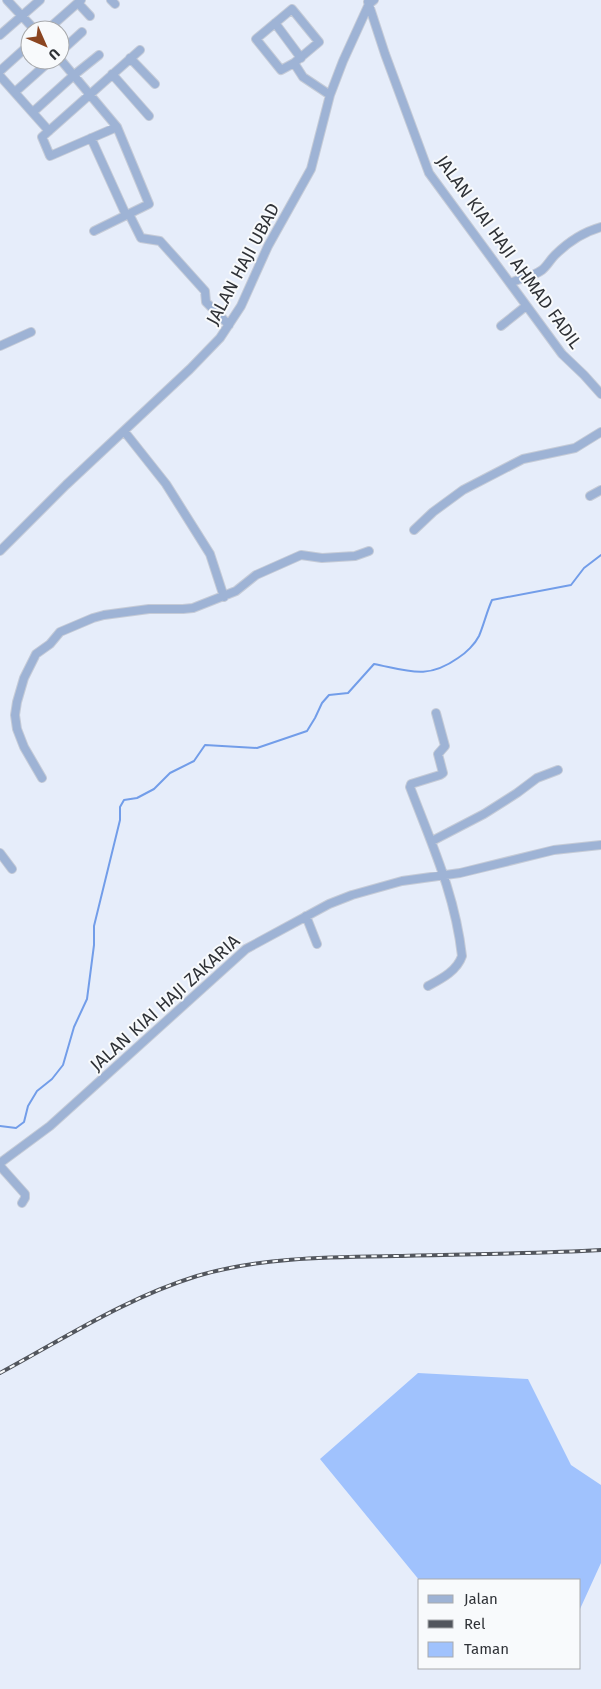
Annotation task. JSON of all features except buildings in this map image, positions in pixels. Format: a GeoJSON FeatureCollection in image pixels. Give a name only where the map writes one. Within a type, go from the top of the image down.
{"type":"FeatureCollection","features":[{"type":"Feature","properties":{"kind":"street"},"geometry":{"type":"LineString","coordinates":[[7,0],[26,20]]}},
{"type":"Feature","properties":{"kind":"street"},"geometry":{"type":"LineString","coordinates":[[0,35],[40,0]]}},
{"type":"Feature","properties":{"kind":"street","name":"JALAN HAJI UBAD"},"geometry":{"type":"LineString","coordinates":[[0,551],[45,505],[190,369],[220,338],[229,325],[241,306],[268,246],[311,168],[330,95],[370,1]]}},
{"type":"Feature","properties":{"kind":"street","name":"JALAN KIAI HAJI AHMAD FADIL"},"geometry":{"type":"LineString","coordinates":[[370,1],[385,54],[429,173],[562,354],[601,394]]}},
{"type":"Feature","properties":{"kind":"street"},"geometry":{"type":"LineString","coordinates":[[58,20],[79,2],[90,16]]}},
{"type":"Feature","properties":{"kind":"street"},"geometry":{"type":"LineString","coordinates":[[293,10],[319,40],[318,44],[294,63],[280,70],[256,40],[257,36],[274,23],[293,10]]}},
{"type":"Feature","properties":{"kind":"street"},"geometry":{"type":"LineString","coordinates":[[274,23],[301,58]]}},
{"type":"Feature","properties":{"kind":"street"},"geometry":{"type":"LineString","coordinates":[[70,43],[82,32]]}},
{"type":"Feature","properties":{"kind":"street"},"geometry":{"type":"LineString","coordinates":[[117,127],[50,156],[42,137],[140,50]]}},
{"type":"Feature","properties":{"kind":"street"},"geometry":{"type":"LineString","coordinates":[[0,71],[20,53]]}},
{"type":"Feature","properties":{"kind":"street"},"geometry":{"type":"LineString","coordinates":[[33,112],[99,55]]}},
{"type":"Feature","properties":{"kind":"street"},"geometry":{"type":"LineString","coordinates":[[130,58],[155,84]]}},
{"type":"Feature","properties":{"kind":"street"},"geometry":{"type":"LineString","coordinates":[[294,63],[303,77],[330,95]]}},
{"type":"Feature","properties":{"kind":"street"},"geometry":{"type":"LineString","coordinates":[[15,92],[40,70]]}},
{"type":"Feature","properties":{"kind":"street"},"geometry":{"type":"LineString","coordinates":[[70,70],[117,127],[149,204],[94,231]]}},
{"type":"Feature","properties":{"kind":"street"},"geometry":{"type":"LineString","coordinates":[[112,74],[149,116]]}},
{"type":"Feature","properties":{"kind":"street"},"geometry":{"type":"LineString","coordinates":[[0,76],[49,131]]}},
{"type":"Feature","properties":{"kind":"street"},"geometry":{"type":"LineString","coordinates":[[91,138],[127,215],[141,238],[160,241],[204,291],[206,302],[229,325]]}},
{"type":"Feature","properties":{"kind":"street"},"geometry":{"type":"LineString","coordinates":[[510,284],[542,269],[561,249],[574,239],[601,227]]}},
{"type":"Feature","properties":{"kind":"street"},"geometry":{"type":"LineString","coordinates":[[501,326],[526,306]]}},
{"type":"Feature","properties":{"kind":"street"},"geometry":{"type":"LineString","coordinates":[[0,346],[31,332]]}},
{"type":"Feature","properties":{"kind":"street"},"geometry":{"type":"LineString","coordinates":[[124,430],[166,484],[210,554],[224,597]]}},
{"type":"Feature","properties":{"kind":"street"},"geometry":{"type":"LineString","coordinates":[[414,530],[462,490],[523,460],[575,448],[601,432]]}},
{"type":"Feature","properties":{"kind":"street"},"geometry":{"type":"LineString","coordinates":[[590,496],[601,490]]}},
{"type":"Feature","properties":{"kind":"street"},"geometry":{"type":"LineString","coordinates":[[42,778],[24,748],[17,729],[15,716],[24,678],[36,654],[50,644],[60,632],[93,618],[116,613],[149,609],[187,609],[236,592],[256,575],[301,555],[322,558],[355,556],[369,551]]}},
{"type":"Feature","properties":{"kind":"street"},"geometry":{"type":"LineString","coordinates":[[428,986],[460,964],[462,956],[452,899],[445,876],[410,786],[443,773],[438,754],[445,746],[436,713]]}},
{"type":"Feature","properties":{"kind":"street"},"geometry":{"type":"LineString","coordinates":[[432,841],[484,814],[517,793],[536,778],[558,770]]}},
{"type":"Feature","properties":{"kind":"street","name":"JALAN KIAI HAJI ZAKARIA"},"geometry":{"type":"LineString","coordinates":[[0,1164],[50,1126],[246,949],[328,904],[352,895],[402,882],[445,876],[554,850],[601,845]]}},
{"type":"Feature","properties":{"kind":"street"},"geometry":{"type":"LineString","coordinates":[[0,853],[12,869]]}},
{"type":"Feature","properties":{"kind":"street"},"geometry":{"type":"LineString","coordinates":[[306,916],[317,944]]}},
{"type":"Feature","properties":{"kind":"street"},"geometry":{"type":"LineString","coordinates":[[0,1164],[25,1194],[22,1204]]}},
{"type":"Feature","properties":{"kind":"green space"},"geometry":{"type":"Polygon","coordinates":[[[418,1373],[528,1379],[571,1465],[601,1485],[601,1563],[581,1607],[581,1579],[418,1579],[320,1459],[418,1373]]]}},
{"type":"Feature","properties":{"kind":"waterway"},"geometry":{"type":"LineString","coordinates":[[0,1126],[16,1128],[24,1122],[28,1106],[37,1091],[52,1079],[63,1065],[74,1027],[87,999],[94,945],[94,926],[120,820],[120,807],[124,800],[137,798],[154,789],[170,773],[194,761],[205,745],[257,748],[307,731],[322,703],[329,695],[348,693],[374,664],[418,672],[437,669],[447,665],[464,654],[475,642],[492,600],[571,585],[584,568],[601,555]]}},
{"type":"Feature","properties":{"kind":"railway"},"geometry":{"type":"LineString","coordinates":[[0,1373],[121,1307],[171,1285],[221,1270],[296,1259],[601,1250]]}}]}
